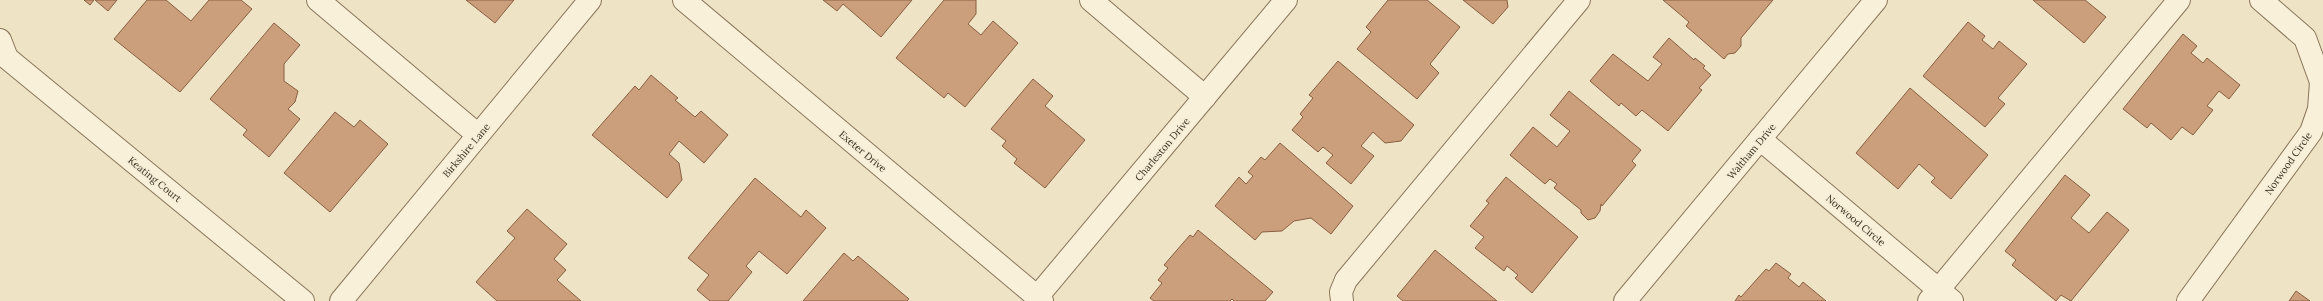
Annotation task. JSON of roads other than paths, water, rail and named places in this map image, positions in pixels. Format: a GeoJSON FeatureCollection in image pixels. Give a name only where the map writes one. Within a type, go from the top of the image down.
{"type":"FeatureCollection","features":[{"type":"Feature","properties":{"kind":"street"},"geometry":{"type":"LineString","coordinates":[[318,0],[478,135]]}},
{"type":"Feature","properties":{"kind":"street","name":"Birkshire Lane"},"geometry":{"type":"LineString","coordinates":[[341,301],[590,0]]}},
{"type":"Feature","properties":{"kind":"street","name":"Exeter Drive"},"geometry":{"type":"LineString","coordinates":[[684,0],[1040,299]]}},
{"type":"Feature","properties":{"kind":"street"},"geometry":{"type":"LineString","coordinates":[[1091,0],[1205,97]]}},
{"type":"Feature","properties":{"kind":"street","name":"Charleston Drive"},"geometry":{"type":"LineString","coordinates":[[1040,299],[1286,0]]}},
{"type":"Feature","properties":{"kind":"street"},"geometry":{"type":"LineString","coordinates":[[1342,301],[1341,292],[1346,280],[1579,0]]}},
{"type":"Feature","properties":{"kind":"street","name":"Waltham Drive"},"geometry":{"type":"LineString","coordinates":[[1625,301],[1876,0]]}},
{"type":"Feature","properties":{"kind":"street"},"geometry":{"type":"LineString","coordinates":[[1940,297],[2179,0]]}},
{"type":"Feature","properties":{"kind":"street","name":"Norwood Circle"},"geometry":{"type":"LineString","coordinates":[[2188,301],[2311,132],[2319,109],[2321,82],[2305,38],[2261,0]]}},
{"type":"Feature","properties":{"kind":"street","name":"Keating Court"},"geometry":{"type":"LineString","coordinates":[[4,49],[303,301]]}},
{"type":"Feature","properties":{"kind":"street","name":"Norwood Circle"},"geometry":{"type":"LineString","coordinates":[[1760,139],[1940,297]]}}]}
